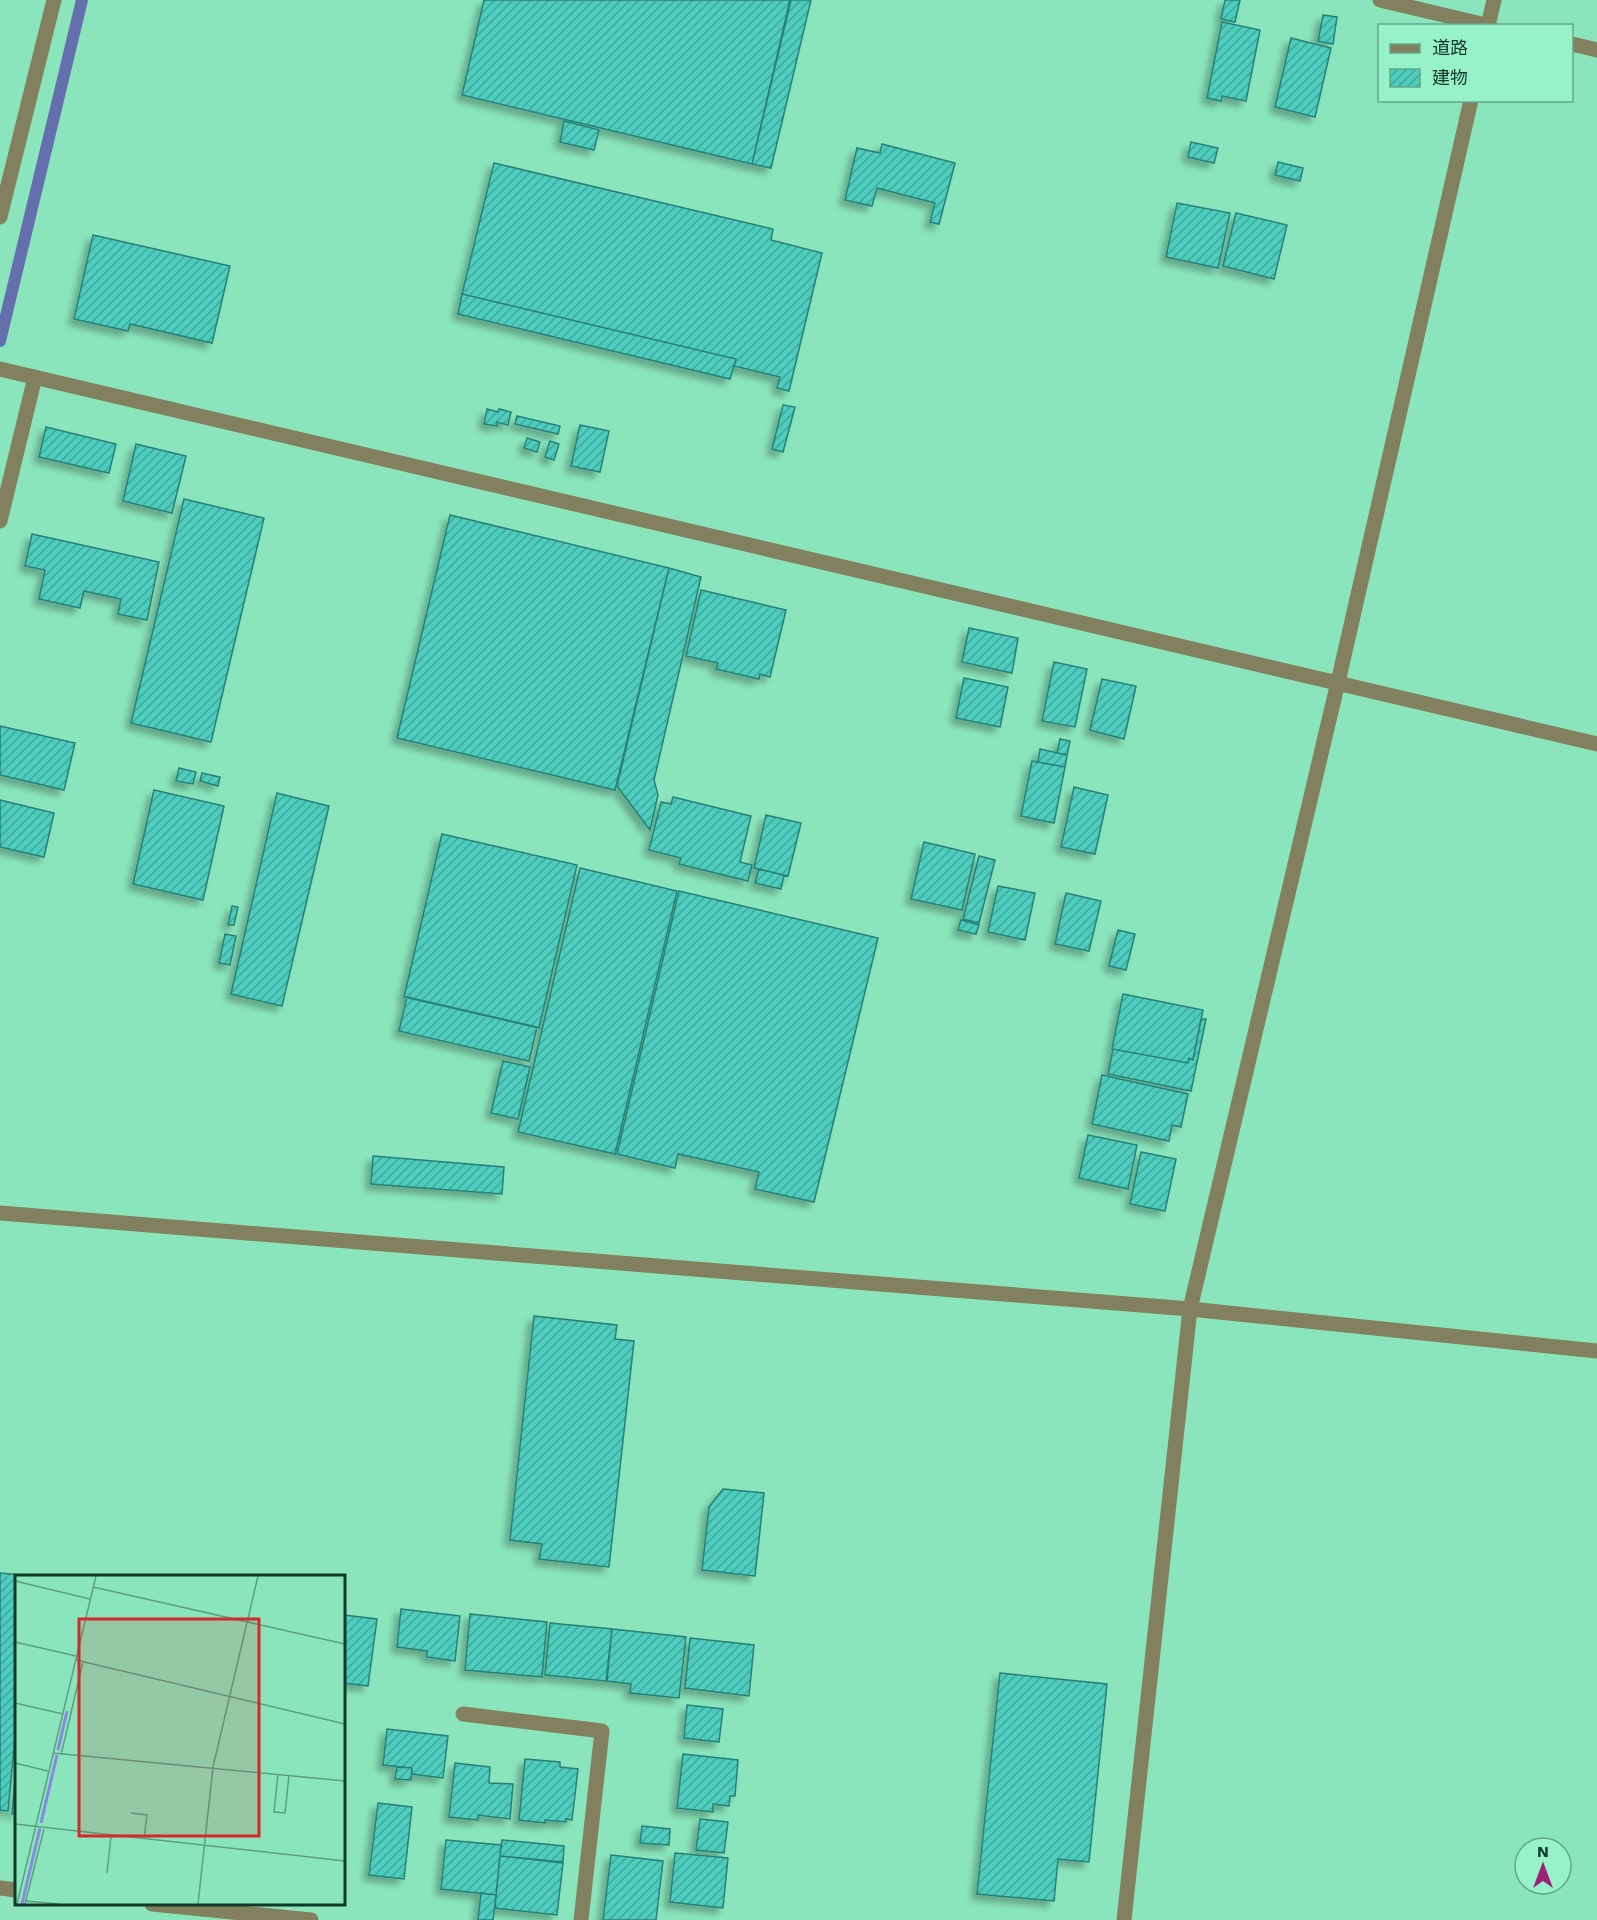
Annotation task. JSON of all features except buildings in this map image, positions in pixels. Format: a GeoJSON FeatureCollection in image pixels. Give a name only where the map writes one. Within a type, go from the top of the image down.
{"type":"FeatureCollection","features":[{"type":"Feature","properties":{"kind":"street"},"geometry":{"type":"LineString","coordinates":[[0,217],[54,0]]}},
{"type":"Feature","properties":{"kind":"street"},"geometry":{"type":"LineString","coordinates":[[1380,0],[1485,24]]}},
{"type":"Feature","properties":{"kind":"street"},"geometry":{"type":"LineString","coordinates":[[1489,24],[1494,0]]}},
{"type":"Feature","properties":{"kind":"street"},"geometry":{"type":"LineString","coordinates":[[1573,44],[1597,50]]}},
{"type":"Feature","properties":{"kind":"street"},"geometry":{"type":"LineString","coordinates":[[1124,1920],[1190,1309],[1338,682],[1471,102]]}},
{"type":"Feature","properties":{"kind":"street"},"geometry":{"type":"LineString","coordinates":[[0,369],[1597,744]]}},
{"type":"Feature","properties":{"kind":"street"},"geometry":{"type":"LineString","coordinates":[[0,522],[35,377]]}},
{"type":"Feature","properties":{"kind":"street"},"geometry":{"type":"LineString","coordinates":[[0,1213],[1190,1309],[1597,1351]]}},
{"type":"Feature","properties":{"kind":"street"},"geometry":{"type":"LineString","coordinates":[[463,1714],[602,1731],[581,1920]]}},
{"type":"Feature","properties":{"kind":"street"},"geometry":{"type":"LineString","coordinates":[[0,1888],[15,1890]]}},
{"type":"Feature","properties":{"kind":"street"},"geometry":{"type":"LineString","coordinates":[[161,1905],[311,1920]]}},
{"type":"Feature","properties":{"kind":"waterway"},"geometry":{"type":"LineString","coordinates":[[0,341],[82,0]]}}]}
